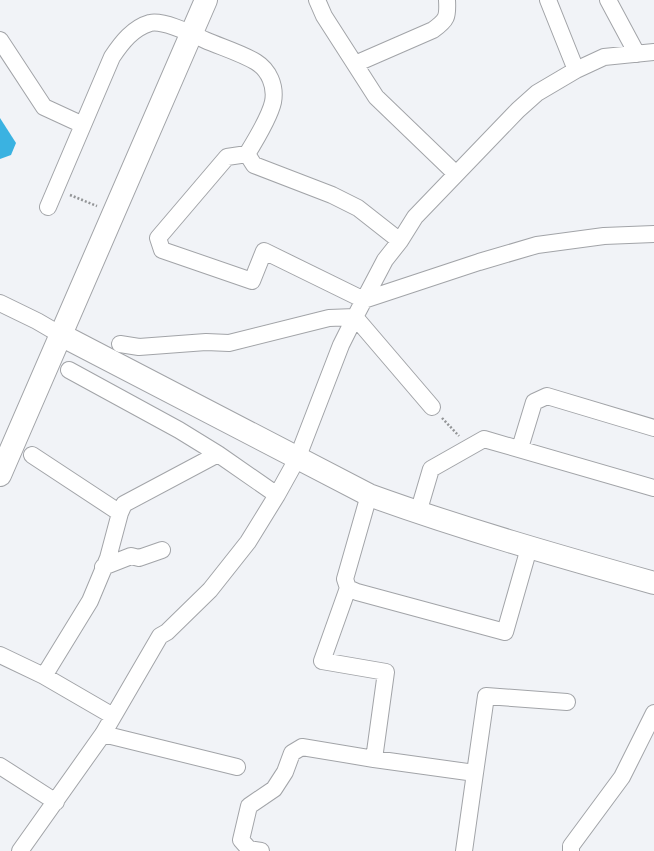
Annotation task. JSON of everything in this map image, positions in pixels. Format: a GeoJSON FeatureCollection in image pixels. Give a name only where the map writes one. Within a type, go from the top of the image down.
{"type":"FeatureCollection","features":[{"type":"Feature","properties":{"kind":"street"},"geometry":{"type":"LineString","coordinates":[[0,475],[206,0]]}},
{"type":"Feature","properties":{"kind":"street"},"geometry":{"type":"LineString","coordinates":[[317,0],[324,16],[376,97],[456,174]]}},
{"type":"Feature","properties":{"kind":"street"},"geometry":{"type":"LineString","coordinates":[[356,64],[433,30],[444,22],[448,14],[447,0]]}},
{"type":"Feature","properties":{"kind":"street"},"geometry":{"type":"LineString","coordinates":[[548,0],[576,70]]}},
{"type":"Feature","properties":{"kind":"street"},"geometry":{"type":"LineString","coordinates":[[608,0],[637,54]]}},
{"type":"Feature","properties":{"kind":"street"},"geometry":{"type":"LineString","coordinates":[[48,206],[84,125],[112,56],[124,40],[138,28],[152,23],[164,24],[191,34],[256,62],[267,71],[273,85],[273,101],[265,122],[248,154]]}},
{"type":"Feature","properties":{"kind":"street"},"geometry":{"type":"LineString","coordinates":[[0,40],[44,107],[84,125]]}},
{"type":"Feature","properties":{"kind":"street"},"geometry":{"type":"LineString","coordinates":[[20,851],[103,734],[112,716],[160,636],[167,632],[210,590],[248,542],[278,495],[297,459],[341,345],[385,260],[415,218],[518,110],[537,93],[576,70],[604,57],[654,52]]}},
{"type":"Feature","properties":{"kind":"street"},"geometry":{"type":"LineString","coordinates":[[248,154],[254,165],[332,195],[358,208],[400,241]]}},
{"type":"Feature","properties":{"kind":"street"},"geometry":{"type":"LineString","coordinates":[[248,154],[227,157],[158,238],[162,250],[252,281],[264,251],[364,300],[479,262],[537,245],[604,236],[654,234]]}},
{"type":"Feature","properties":{"kind":"street"},"geometry":{"type":"LineString","coordinates":[[0,303],[37,321],[297,459],[346,482],[369,496],[529,548],[654,583]]}},
{"type":"Feature","properties":{"kind":"street"},"geometry":{"type":"LineString","coordinates":[[120,344],[139,347],[206,342],[229,343],[329,318],[355,317]]}},
{"type":"Feature","properties":{"kind":"street"},"geometry":{"type":"LineString","coordinates":[[355,317],[432,407]]}},
{"type":"Feature","properties":{"kind":"street"},"geometry":{"type":"LineString","coordinates":[[68,370],[180,430],[278,495]]}},
{"type":"Feature","properties":{"kind":"street"},"geometry":{"type":"LineString","coordinates":[[520,448],[534,402],[547,396],[654,428]]}},
{"type":"Feature","properties":{"kind":"street"},"geometry":{"type":"LineString","coordinates":[[418,513],[431,469],[484,439],[520,448],[654,488]]}},
{"type":"Feature","properties":{"kind":"street"},"geometry":{"type":"LineString","coordinates":[[44,676],[90,601],[108,558],[120,513],[124,504],[218,454]]}},
{"type":"Feature","properties":{"kind":"street"},"geometry":{"type":"LineString","coordinates":[[32,455],[120,513]]}},
{"type":"Feature","properties":{"kind":"street"},"geometry":{"type":"LineString","coordinates":[[369,496],[345,579],[348,588],[322,661],[386,672],[374,759]]}},
{"type":"Feature","properties":{"kind":"street"},"geometry":{"type":"LineString","coordinates":[[348,588],[357,592],[505,632],[529,548]]}},
{"type":"Feature","properties":{"kind":"street"},"geometry":{"type":"LineString","coordinates":[[103,567],[131,556],[139,558],[162,550]]}},
{"type":"Feature","properties":{"kind":"street"},"geometry":{"type":"LineString","coordinates":[[0,655],[44,676],[112,716]]}},
{"type":"Feature","properties":{"kind":"street"},"geometry":{"type":"LineString","coordinates":[[464,851],[486,696],[567,702]]}},
{"type":"Feature","properties":{"kind":"street"},"geometry":{"type":"LineString","coordinates":[[572,851],[571,846],[622,777],[654,713]]}},
{"type":"Feature","properties":{"kind":"street"},"geometry":{"type":"LineString","coordinates":[[103,734],[238,767]]}},
{"type":"Feature","properties":{"kind":"street"},"geometry":{"type":"LineString","coordinates":[[253,850],[241,840],[249,806],[274,789],[285,772],[292,753],[302,746],[374,759],[475,773]]}},
{"type":"Feature","properties":{"kind":"street"},"geometry":{"type":"LineString","coordinates":[[0,766],[56,802]]}},
{"type":"Feature","properties":{"kind":"path"},"geometry":{"type":"LineString","coordinates":[[55,188],[113,213]]}},
{"type":"Feature","properties":{"kind":"path"},"geometry":{"type":"LineString","coordinates":[[432,407],[468,447]]}},
{"type":"Feature","properties":{"kind":"water"},"geometry":{"type":"Polygon","coordinates":[[[0,118],[16,143],[11,155],[0,159],[0,118]]]}}]}
